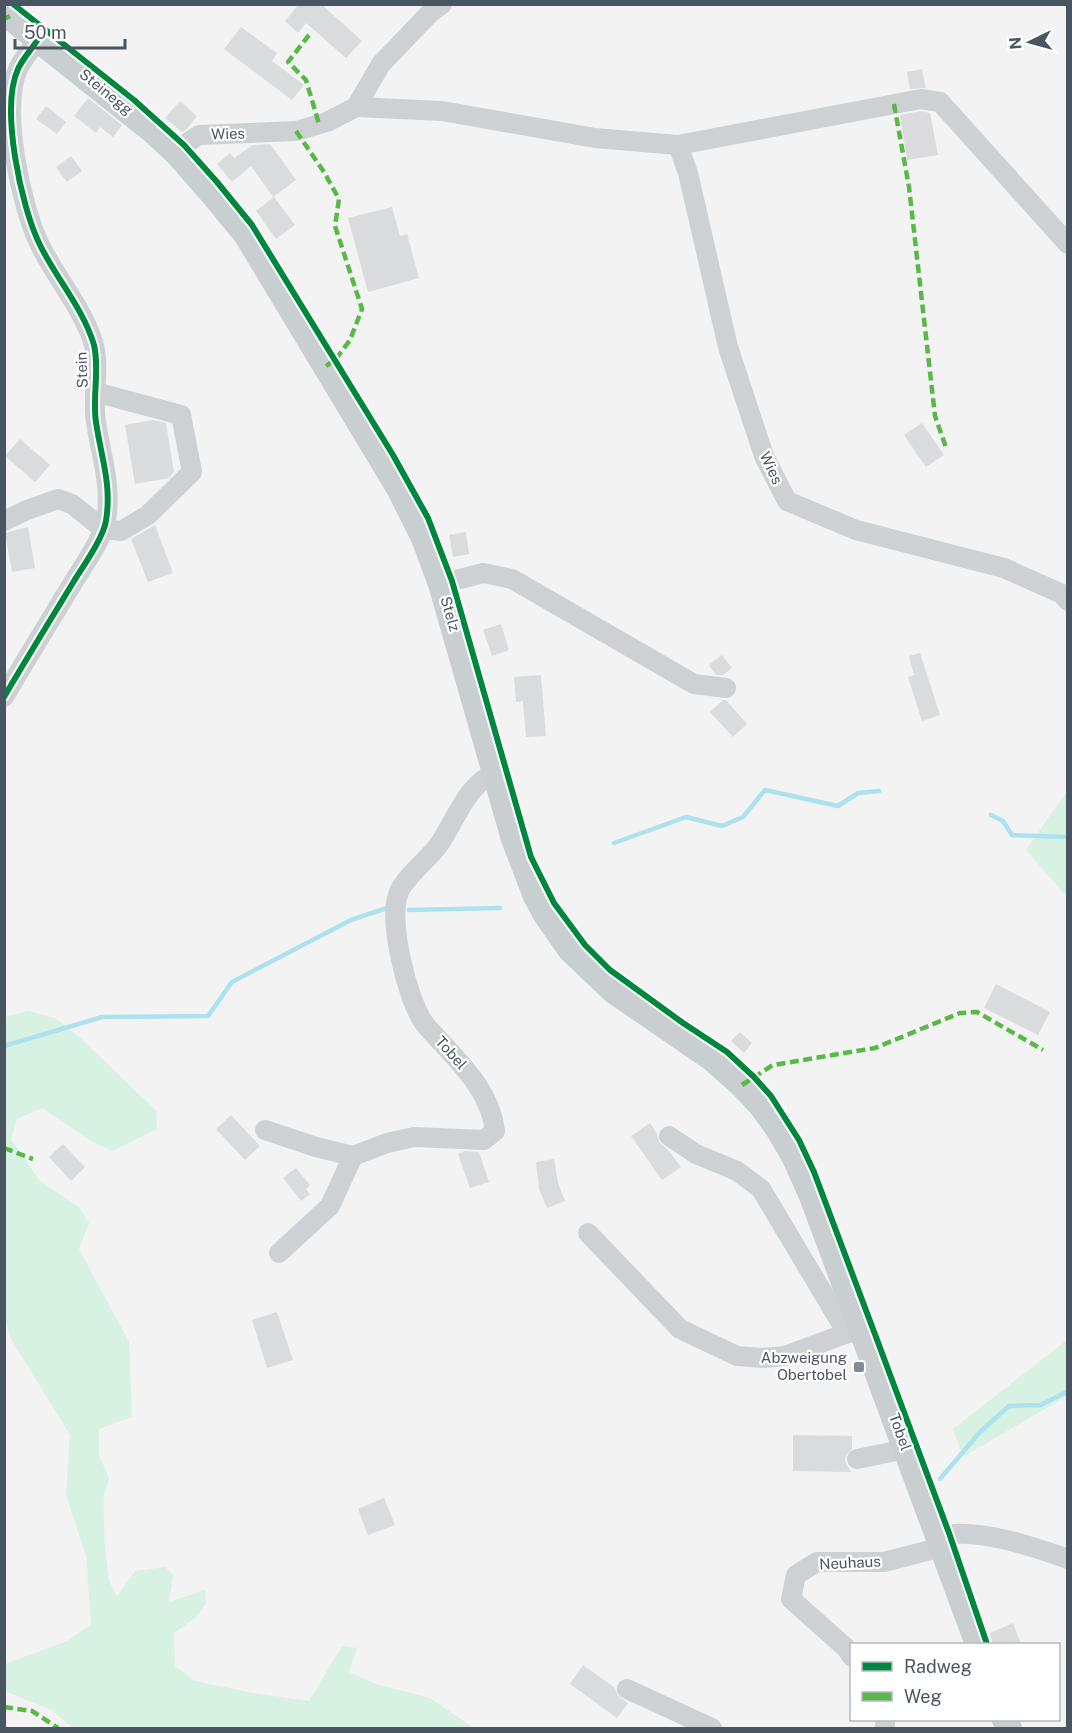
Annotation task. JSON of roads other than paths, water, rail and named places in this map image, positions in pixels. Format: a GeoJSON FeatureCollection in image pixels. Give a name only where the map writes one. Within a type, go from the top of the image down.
{"type":"FeatureCollection","features":[{"type":"Feature","properties":{"kind":"main road","name":"Steinegg"},"geometry":{"type":"LineString","coordinates":[[4,12],[152,130],[177,153]]}},
{"type":"Feature","properties":{"kind":"main road"},"geometry":{"type":"LineString","coordinates":[[177,153],[246,234],[399,488],[424,538],[441,584]]}},
{"type":"Feature","properties":{"kind":"main road","name":"Stelz"},"geometry":{"type":"LineString","coordinates":[[441,584],[514,839],[528,878]]}},
{"type":"Feature","properties":{"kind":"main road","name":"Tobel"},"geometry":{"type":"LineString","coordinates":[[528,878],[556,931],[570,949],[614,991],[723,1066],[761,1105],[777,1127],[812,1196],[854,1331],[906,1449],[978,1643]]}},
{"type":"Feature","properties":{"kind":"street"},"geometry":{"type":"LineString","coordinates":[[442,4],[430,13],[381,64],[356,107],[442,111],[595,138],[678,145],[921,99],[940,102],[1068,244]]}},
{"type":"Feature","properties":{"kind":"street","name":"Stein"},"geometry":{"type":"LineString","coordinates":[[4,697],[91,554],[106,523],[108,498],[107,473],[96,422],[94,346],[85,323],[39,244],[26,208],[13,144],[11,104],[13,86],[18,69],[38,39]]}},
{"type":"Feature","properties":{"kind":"street","name":"Wies"},"geometry":{"type":"LineString","coordinates":[[177,153],[199,135],[296,132],[327,122],[356,107]]}},
{"type":"Feature","properties":{"kind":"street","name":"Wies"},"geometry":{"type":"LineString","coordinates":[[678,145],[688,172],[728,347],[764,456],[787,501],[856,530],[1004,568],[1062,594],[1068,601]]}},
{"type":"Feature","properties":{"kind":"street"},"geometry":{"type":"LineString","coordinates":[[4,521],[58,499],[72,504],[103,529],[121,531],[148,515],[192,472],[181,416],[95,392]]}},
{"type":"Feature","properties":{"kind":"street","name":"Stelz"},"geometry":{"type":"LineString","coordinates":[[441,584],[483,573],[512,579],[694,684],[726,688]]}},
{"type":"Feature","properties":{"kind":"street","name":"Tobel"},"geometry":{"type":"LineString","coordinates":[[353,1156],[387,1143],[414,1137],[484,1140],[495,1131],[494,1117],[485,1095],[464,1066],[423,1022],[408,988],[396,937],[394,906],[399,890],[438,846],[476,786],[488,776],[495,774]]}},
{"type":"Feature","properties":{"kind":"street"},"geometry":{"type":"LineString","coordinates":[[265,1130],[316,1148],[353,1156],[330,1206],[279,1252]]}},
{"type":"Feature","properties":{"kind":"street"},"geometry":{"type":"LineString","coordinates":[[588,1233],[680,1329],[737,1356],[763,1358],[785,1356],[854,1331],[761,1189],[737,1171],[696,1154],[669,1136]]}},
{"type":"Feature","properties":{"kind":"street"},"geometry":{"type":"LineString","coordinates":[[857,1459],[906,1449]]}},
{"type":"Feature","properties":{"kind":"street"},"geometry":{"type":"LineString","coordinates":[[940,1541],[949,1533],[964,1533],[1024,1544],[1068,1559]]}},
{"type":"Feature","properties":{"kind":"street","name":"Neuhaus"},"geometry":{"type":"LineString","coordinates":[[850,1654],[791,1599],[796,1575],[817,1562],[884,1562],[940,1541]]}},
{"type":"Feature","properties":{"kind":"street"},"geometry":{"type":"LineString","coordinates":[[627,1689],[712,1728]]}},
{"type":"Feature","properties":{"kind":"waterway"},"geometry":{"type":"LineString","coordinates":[[614,843],[686,817],[722,826],[743,817],[765,790],[838,806],[858,793],[879,791]]}},
{"type":"Feature","properties":{"kind":"waterway"},"geometry":{"type":"LineString","coordinates":[[991,815],[1003,821],[1012,835],[1068,837]]}},
{"type":"Feature","properties":{"kind":"waterway"},"geometry":{"type":"LineString","coordinates":[[4,1046],[102,1017],[208,1016],[232,982],[351,920],[387,908]]}},
{"type":"Feature","properties":{"kind":"waterway"},"geometry":{"type":"LineString","coordinates":[[409,910],[500,908]]}},
{"type":"Feature","properties":{"kind":"waterway"},"geometry":{"type":"LineString","coordinates":[[940,1479],[980,1432],[1009,1406],[1041,1405],[1068,1391]]}},
{"type":"Feature","properties":{"kind":"place","name":"Abzweigung Obertobel"},"geometry":{"type":"Point","coordinates":[859,1367]}}]}
